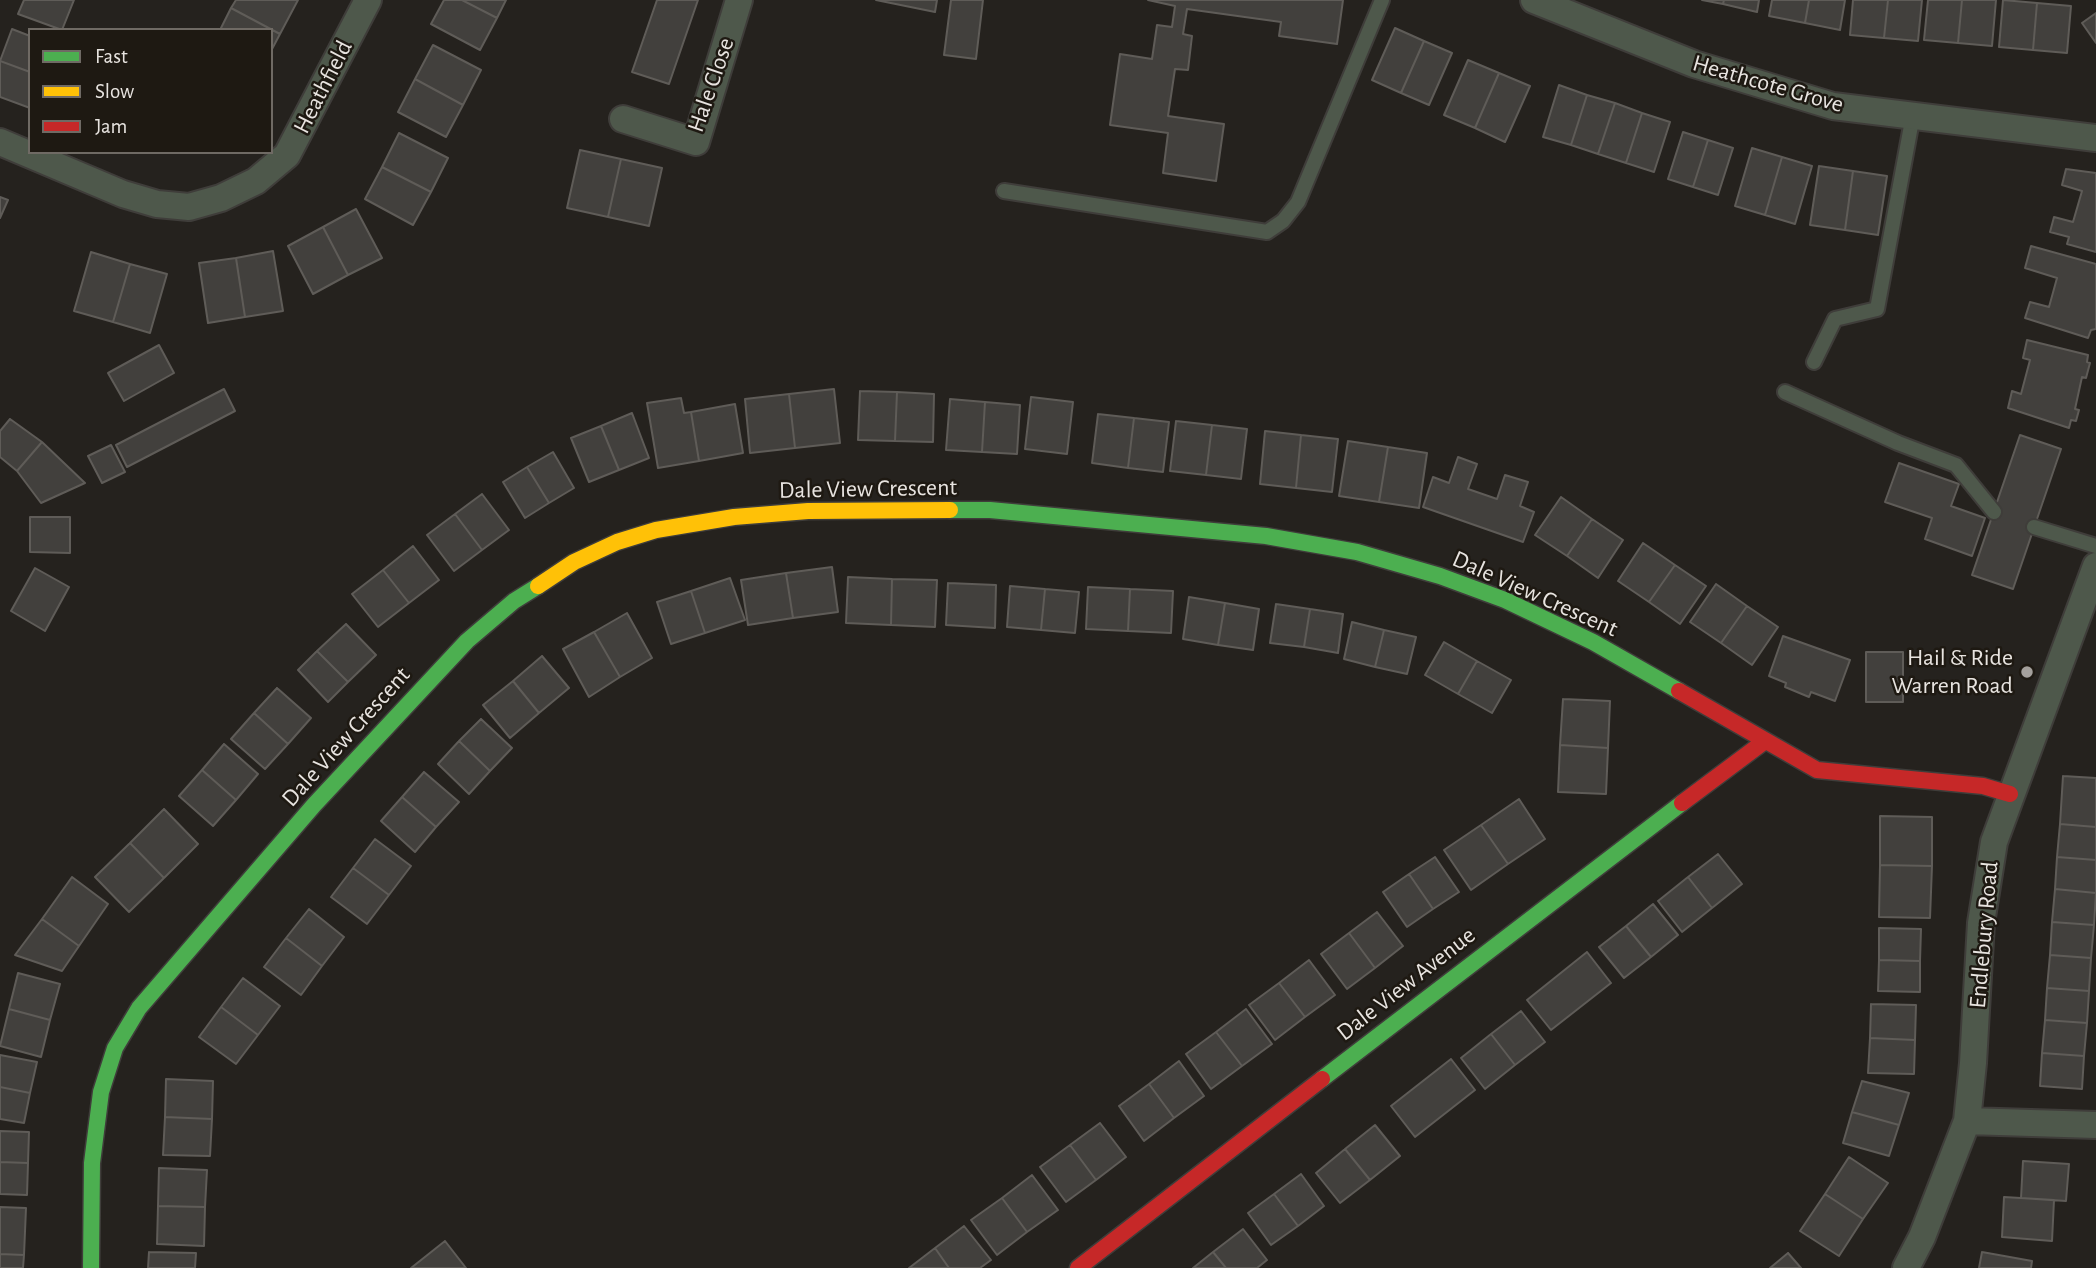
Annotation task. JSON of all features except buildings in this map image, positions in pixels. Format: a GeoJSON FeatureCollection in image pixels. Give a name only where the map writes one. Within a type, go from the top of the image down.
{"type":"FeatureCollection","features":[{"type":"Feature","properties":{"kind":"street","name":"Heathfield"},"geometry":{"type":"LineString","coordinates":[[28,154],[123,194],[157,204],[189,207],[221,198],[256,181],[287,155],[368,0]]}},
{"type":"Feature","properties":{"kind":"street","name":"Hale Close"},"geometry":{"type":"LineString","coordinates":[[623,119],[696,142],[739,0]]}},
{"type":"Feature","properties":{"kind":"street","name":"Heathcote Grove"},"geometry":{"type":"LineString","coordinates":[[1534,0],[1695,64],[1833,106],[2096,138]]}},
{"type":"Feature","properties":{"kind":"street","name":"Heathfield"},"geometry":{"type":"LineString","coordinates":[[0,142],[28,154]]}},
{"type":"Feature","properties":{"kind":"street","name":"Dale View Crescent"},"geometry":{"type":"LineString","coordinates":[[90,1268],[92,1163],[101,1092],[115,1048],[139,1008],[314,805],[467,641],[514,601],[574,562],[643,534],[734,517],[808,510],[990,510],[1266,536],[1357,552],[1440,576],[1505,600],[1593,642],[1817,770],[1983,786],[2010,794]]}},
{"type":"Feature","properties":{"kind":"street","name":"Endlebury Road"},"geometry":{"type":"LineString","coordinates":[[1906,1268],[1922,1237],[1967,1121],[1986,875],[2010,794],[2036,722],[2058,674],[2096,566]]}},
{"type":"Feature","properties":{"kind":"street","name":"Dale View Avenue"},"geometry":{"type":"LineString","coordinates":[[1078,1268],[1525,921],[1765,741]]}},
{"type":"Feature","properties":{"kind":"street"},"geometry":{"type":"LineString","coordinates":[[1967,1121],[2096,1125]]}},
{"type":"Feature","properties":{"kind":"lane"},"geometry":{"type":"LineString","coordinates":[[1004,191],[1267,232],[1283,220],[1298,202],[1382,0]]}},
{"type":"Feature","properties":{"kind":"lane"},"geometry":{"type":"LineString","coordinates":[[1814,362],[1835,320],[1877,309],[1913,115]]}},
{"type":"Feature","properties":{"kind":"lane"},"geometry":{"type":"LineString","coordinates":[[1786,392],[1898,443],[1956,465],[1994,512]]}},
{"type":"Feature","properties":{"kind":"lane"},"geometry":{"type":"LineString","coordinates":[[2034,527],[2096,546]]}},
{"type":"Feature","properties":{"kind":"traffic: fast"},"geometry":{"type":"LineString","coordinates":[[950,510],[990,510],[1266,536],[1357,552],[1440,576],[1505,600],[1593,642],[1679,691]]}},
{"type":"Feature","properties":{"kind":"traffic: fast"},"geometry":{"type":"LineString","coordinates":[[91,1268],[92,1163],[101,1092],[115,1048],[139,1008],[314,805],[467,641],[514,601],[538,586]]}},
{"type":"Feature","properties":{"kind":"traffic: fast"},"geometry":{"type":"LineString","coordinates":[[1322,1079],[1682,803]]}},
{"type":"Feature","properties":{"kind":"traffic: slow"},"geometry":{"type":"LineString","coordinates":[[538,586],[574,562],[617,542],[656,530],[734,517],[808,511],[950,510]]}},
{"type":"Feature","properties":{"kind":"traffic: jam"},"geometry":{"type":"LineString","coordinates":[[1679,691],[1817,770],[1983,786],[2010,794]]}},
{"type":"Feature","properties":{"kind":"traffic: jam"},"geometry":{"type":"LineString","coordinates":[[1682,803],[1765,741]]}},
{"type":"Feature","properties":{"kind":"traffic: jam"},"geometry":{"type":"LineString","coordinates":[[1078,1268],[1322,1079]]}},
{"type":"Feature","properties":{"kind":"place","name":"Hail & Ride Warren Road"},"geometry":{"type":"Point","coordinates":[2027,672]}}]}
